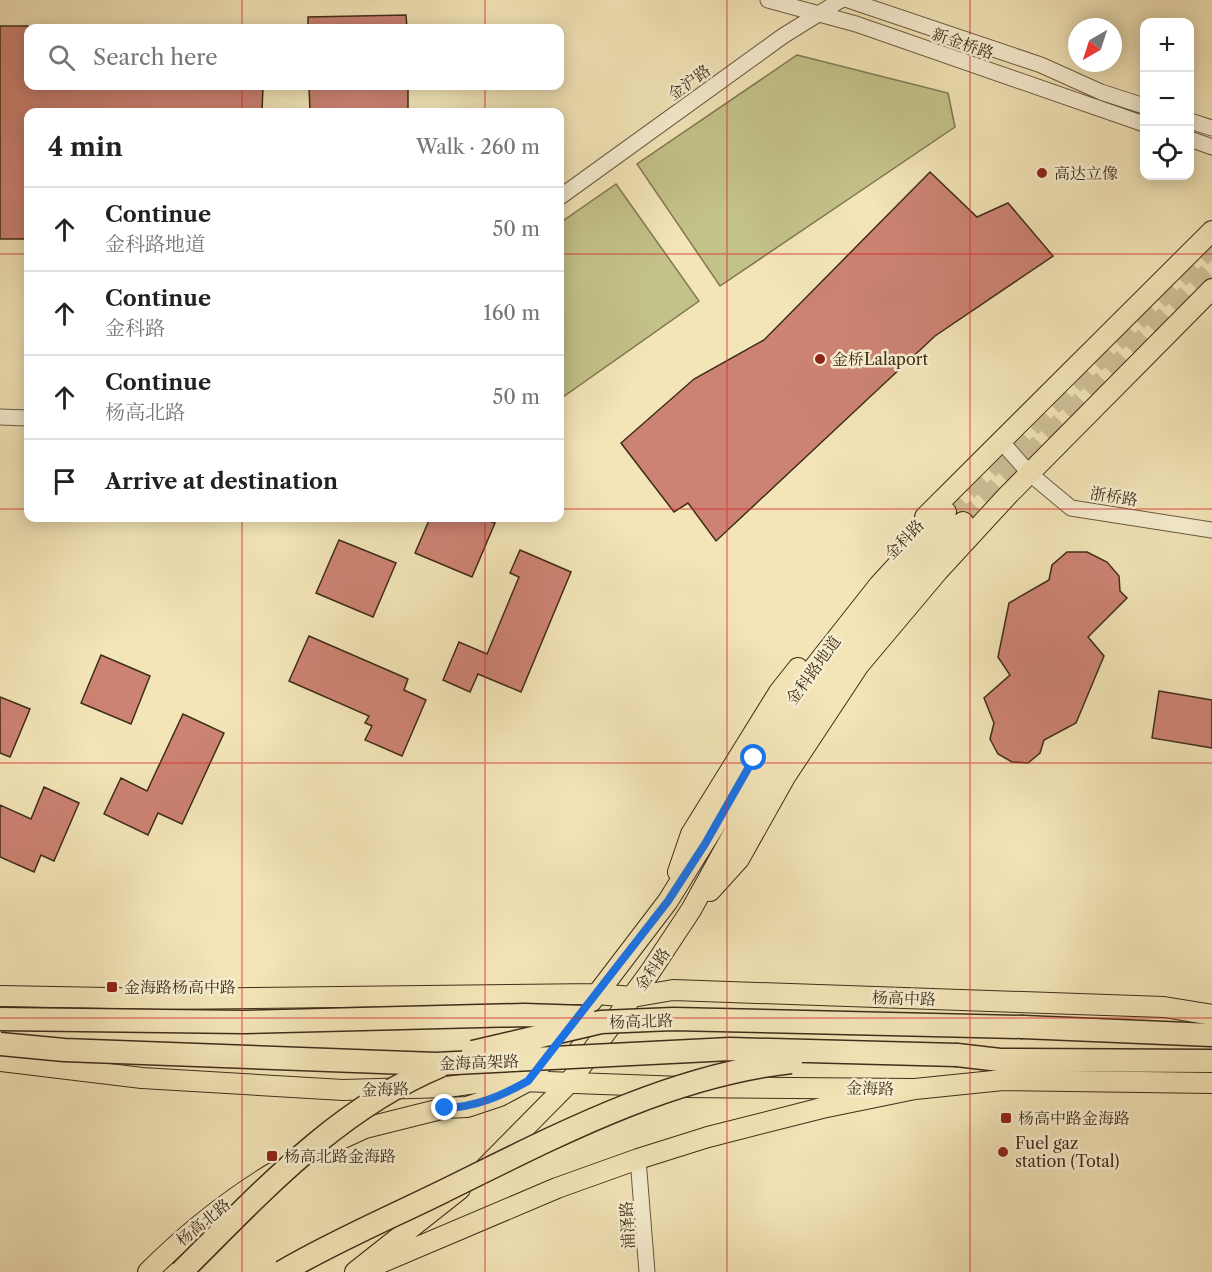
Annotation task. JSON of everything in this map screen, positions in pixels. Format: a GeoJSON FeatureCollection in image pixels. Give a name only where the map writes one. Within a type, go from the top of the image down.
{"type":"FeatureCollection","features":[{"type":"Feature","properties":{"kind":"highway"},"geometry":{"type":"LineString","coordinates":[[0,1019],[244,1022],[524,1015],[673,1019]]}},
{"type":"Feature","properties":{"kind":"highway","name":"杨高北路"},"geometry":{"type":"LineString","coordinates":[[181,1272],[312,1145],[348,1116],[417,1076],[472,1053],[537,1036],[601,1022],[673,1019],[1023,1027],[1212,1035]]}},
{"type":"Feature","properties":{"kind":"highway","name":"金海高架路"},"geometry":{"type":"LineString","coordinates":[[0,1044],[64,1050],[436,1064],[729,1049],[957,1055]]}},
{"type":"Feature","properties":{"kind":"highway"},"geometry":{"type":"LineString","coordinates":[[282,1272],[547,1141],[648,1098],[711,1078],[765,1065],[804,1060],[957,1055],[1000,1060],[1212,1061]]}},
{"type":"Feature","properties":{"kind":"main road","name":"金科路"},"geometry":{"type":"LineString","coordinates":[[668,901],[691,834],[778,693],[880,563],[1000,440],[1212,231]]}},
{"type":"Feature","properties":{"kind":"main road","name":"金科路"},"geometry":{"type":"LineString","coordinates":[[691,910],[739,859],[785,777],[859,665],[938,571],[1029,473],[1212,289]]}},
{"type":"Feature","properties":{"kind":"main road","name":"金科路地道"},"geometry":{"type":"LineString","coordinates":[[705,844],[754,758],[808,675],[879,585],[954,517],[820,691],[772,764],[724,847]]}},
{"type":"Feature","properties":{"kind":"main road","name":"金科路"},"geometry":{"type":"LineString","coordinates":[[528,1081],[621,964],[668,901],[705,844]]}},
{"type":"Feature","properties":{"kind":"main road","name":"金科路"},"geometry":{"type":"LineString","coordinates":[[568,1084],[632,997],[691,910],[724,847]]}},
{"type":"Feature","properties":{"kind":"main road","name":"杨高中路"},"geometry":{"type":"LineString","coordinates":[[597,994],[632,997],[673,990],[1164,1007],[1212,1015]]}},
{"type":"Feature","properties":{"kind":"main road"},"geometry":{"type":"LineString","coordinates":[[0,996],[163,999],[597,994]]}},
{"type":"Feature","properties":{"kind":"main road","name":"金海路"},"geometry":{"type":"LineString","coordinates":[[0,1061],[142,1078],[343,1090],[447,1087],[496,1080],[568,1084],[915,1089]]}},
{"type":"Feature","properties":{"kind":"main road"},"geometry":{"type":"LineString","coordinates":[[357,1272],[490,1215],[639,1167],[708,1137],[822,1108],[915,1089],[1003,1080],[1212,1083]]}},
{"type":"Feature","properties":{"kind":"main road","name":"杨高北路"},"geometry":{"type":"LineString","coordinates":[[148,1272],[175,1244],[234,1197],[286,1165],[365,1128],[445,1108],[467,1107],[500,1096],[528,1081]]}},
{"type":"Feature","properties":{"kind":"main road"},"geometry":{"type":"LineString","coordinates":[[357,1272],[485,1167],[568,1084]]}},
{"type":"Feature","properties":{"kind":"street","name":"新金桥路"},"geometry":{"type":"LineString","coordinates":[[768,0],[856,24],[1140,123]]}},
{"type":"Feature","properties":{"kind":"street","name":"金沪路"},"geometry":{"type":"LineString","coordinates":[[564,194],[783,36],[841,0]]}},
{"type":"Feature","properties":{"kind":"street","name":"新金桥路"},"geometry":{"type":"LineString","coordinates":[[848,0],[1041,65],[1101,92],[1140,105]]}},
{"type":"Feature","properties":{"kind":"street"},"geometry":{"type":"LineString","coordinates":[[1194,122],[1212,128]]}},
{"type":"Feature","properties":{"kind":"street"},"geometry":{"type":"LineString","coordinates":[[1194,141],[1212,147]]}},
{"type":"Feature","properties":{"kind":"street"},"geometry":{"type":"LineString","coordinates":[[0,417],[24,418]]}},
{"type":"Feature","properties":{"kind":"street","name":"浙桥路"},"geometry":{"type":"LineString","coordinates":[[1000,440],[1029,473],[1071,508],[1212,530]]}},
{"type":"Feature","properties":{"kind":"street","name":"浦泽路"},"geometry":{"type":"LineString","coordinates":[[639,1167],[647,1272]]}},
{"type":"Feature","properties":{"kind":"shaded area"},"geometry":{"type":"Polygon","coordinates":[[[797,55],[948,93],[955,127],[720,286],[637,164],[797,55]]]}},
{"type":"Feature","properties":{"kind":"shaded area"},"geometry":{"type":"Polygon","coordinates":[[[616,184],[699,301],[564,396],[564,220],[616,184]]]}},
{"type":"Feature","properties":{"kind":"building"},"geometry":{"type":"Polygon","coordinates":[[[406,15],[407,24],[308,24],[308,17],[406,15]]]}},
{"type":"Feature","properties":{"kind":"building"},"geometry":{"type":"Polygon","coordinates":[[[0,26],[24,26],[24,90],[263,90],[262,108],[24,108],[24,239],[0,239],[0,26]]]}},
{"type":"Feature","properties":{"kind":"building"},"geometry":{"type":"Polygon","coordinates":[[[309,90],[408,90],[408,108],[310,108],[309,90]]]}},
{"type":"Feature","properties":{"kind":"building","name":"金桥Lalaport"},"geometry":{"type":"Polygon","coordinates":[[[930,172],[977,217],[1008,203],[1053,256],[935,336],[716,541],[688,503],[674,512],[621,443],[694,379],[764,340],[930,172]]]}},
{"type":"Feature","properties":{"kind":"building"},"geometry":{"type":"Polygon","coordinates":[[[428,522],[495,523],[472,577],[415,553],[428,522]]]}},
{"type":"Feature","properties":{"kind":"building"},"geometry":{"type":"Polygon","coordinates":[[[339,540],[396,563],[373,617],[316,593],[339,540]]]}},
{"type":"Feature","properties":{"kind":"building"},"geometry":{"type":"Polygon","coordinates":[[[520,550],[571,572],[521,692],[478,674],[470,692],[443,680],[459,642],[487,654],[519,577],[510,573],[520,550]]]}},
{"type":"Feature","properties":{"kind":"building"},"geometry":{"type":"Polygon","coordinates":[[[1067,552],[1087,552],[1107,562],[1119,576],[1120,591],[1127,598],[1088,637],[1104,656],[1076,723],[1044,740],[1040,753],[1028,763],[1012,762],[998,754],[990,739],[994,723],[984,698],[1010,675],[998,657],[1009,603],[1049,580],[1052,565],[1067,552]]]}},
{"type":"Feature","properties":{"kind":"building"},"geometry":{"type":"Polygon","coordinates":[[[309,636],[408,679],[404,690],[426,700],[402,756],[365,740],[372,726],[365,723],[369,716],[289,681],[309,636]]]}},
{"type":"Feature","properties":{"kind":"building"},"geometry":{"type":"Polygon","coordinates":[[[101,655],[150,676],[131,724],[81,703],[101,655]]]}},
{"type":"Feature","properties":{"kind":"building"},"geometry":{"type":"Polygon","coordinates":[[[1159,691],[1212,700],[1212,748],[1152,738],[1159,691]]]}},
{"type":"Feature","properties":{"kind":"building"},"geometry":{"type":"Polygon","coordinates":[[[0,697],[30,709],[10,757],[0,753],[0,697]]]}},
{"type":"Feature","properties":{"kind":"building"},"geometry":{"type":"Polygon","coordinates":[[[183,714],[224,733],[182,824],[158,813],[148,835],[104,814],[121,778],[147,791],[183,714]]]}},
{"type":"Feature","properties":{"kind":"building"},"geometry":{"type":"Polygon","coordinates":[[[44,787],[79,803],[54,861],[41,855],[34,872],[0,857],[0,805],[31,819],[44,787]]]}},
{"type":"Feature","properties":{"kind":"tunnel"},"geometry":{"type":"LineString","coordinates":[[946,512],[1212,246]]}},
{"type":"Feature","properties":{"kind":"tunnel"},"geometry":{"type":"LineString","coordinates":[[963,522],[1212,269]]}},
{"type":"Feature","properties":{"kind":"place","name":"高达立像"},"geometry":{"type":"Point","coordinates":[1042,173]}},
{"type":"Feature","properties":{"kind":"place","name":"金桥Lalaport"},"geometry":{"type":"Point","coordinates":[820,359]}},
{"type":"Feature","properties":{"kind":"place","name":"金海路杨高中路"},"geometry":{"type":"Point","coordinates":[112,987]}},
{"type":"Feature","properties":{"kind":"place","name":"杨高中路金海路"},"geometry":{"type":"Point","coordinates":[1006,1118]}},
{"type":"Feature","properties":{"kind":"place","name":"Fuel gaz station (Total)"},"geometry":{"type":"Point","coordinates":[1003,1152]}},
{"type":"Feature","properties":{"kind":"place","name":"杨高北路金海路"},"geometry":{"type":"Point","coordinates":[272,1156]}},
{"type":"Feature","properties":{"kind":"route"},"geometry":{"type":"LineString","coordinates":[[445,1108],[467,1107],[500,1096],[528,1081],[668,901],[705,844],[754,758]]}}]}
